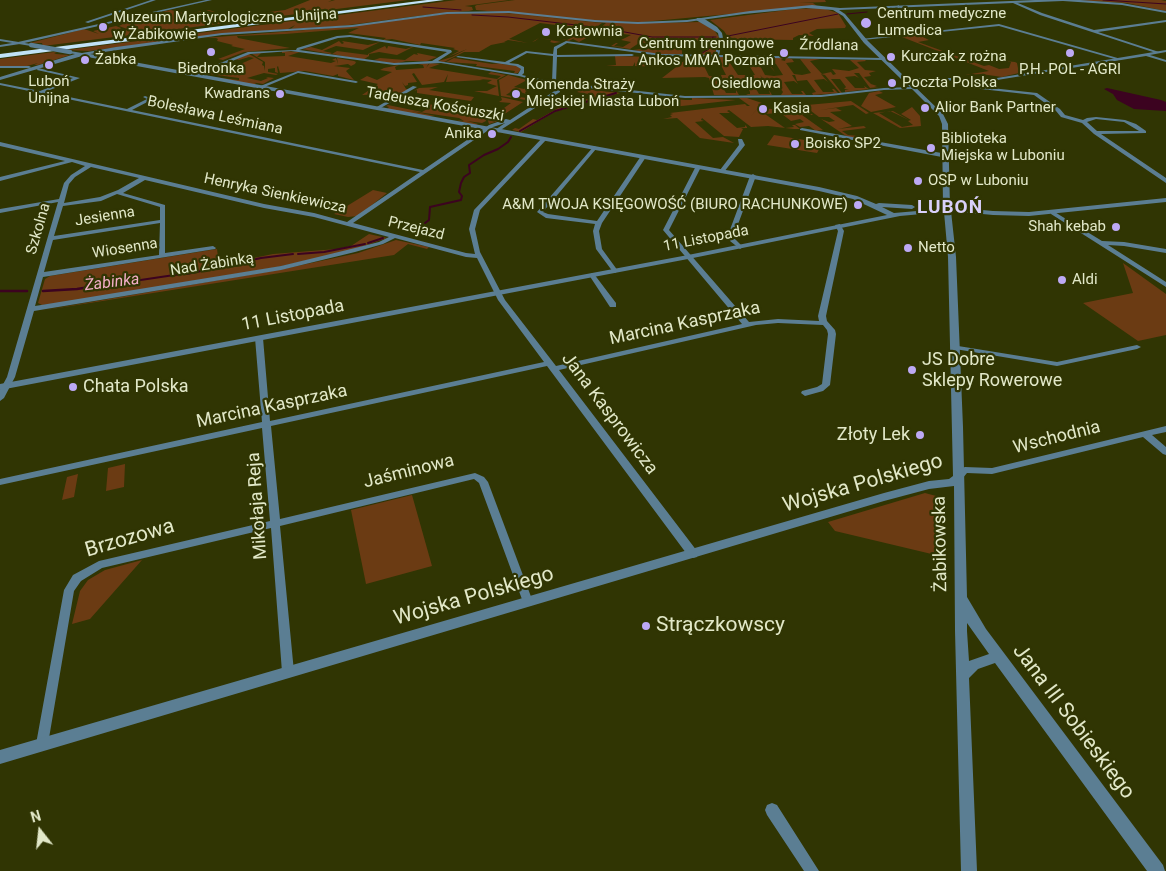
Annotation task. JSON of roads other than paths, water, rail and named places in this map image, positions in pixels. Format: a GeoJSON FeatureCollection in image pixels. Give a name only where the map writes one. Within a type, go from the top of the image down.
{"type":"FeatureCollection","features":[{"type":"Feature","properties":{"kind":"highway"},"geometry":{"type":"LineString","coordinates":[[0,55],[426,0]]}},
{"type":"Feature","properties":{"kind":"highway"},"geometry":{"type":"LineString","coordinates":[[0,55],[441,0]]}},
{"type":"Feature","properties":{"kind":"street"},"geometry":{"type":"LineString","coordinates":[[72,31],[69,29],[154,0]]}},
{"type":"Feature","properties":{"kind":"street"},"geometry":{"type":"LineString","coordinates":[[164,10],[161,8],[183,0]]}},
{"type":"Feature","properties":{"kind":"street"},"geometry":{"type":"LineString","coordinates":[[0,46],[210,0]]}},
{"type":"Feature","properties":{"kind":"street"},"geometry":{"type":"LineString","coordinates":[[898,0],[898,6],[917,18]]}},
{"type":"Feature","properties":{"kind":"street","name":"Unijna"},"geometry":{"type":"LineString","coordinates":[[82,55],[146,44],[248,33],[328,28],[475,12],[523,13],[602,22],[654,22],[831,5],[866,7],[1066,0],[1113,3],[1166,12]]}},
{"type":"Feature","properties":{"kind":"street"},"geometry":{"type":"LineString","coordinates":[[1014,2],[1040,14],[1157,52]]}},
{"type":"Feature","properties":{"kind":"street","name":"Żabikowska"},"geometry":{"type":"LineString","coordinates":[[831,5],[844,15],[883,59],[944,119],[947,156],[946,198],[950,220],[955,347],[969,871]]}},
{"type":"Feature","properties":{"kind":"street","name":"Żabikowska"},"geometry":{"type":"LineString","coordinates":[[842,7],[844,15]]}},
{"type":"Feature","properties":{"kind":"street"},"geometry":{"type":"LineString","coordinates":[[699,19],[719,32],[721,38],[717,56]]}},
{"type":"Feature","properties":{"kind":"street"},"geometry":{"type":"LineString","coordinates":[[1091,31],[1166,21]]}},
{"type":"Feature","properties":{"kind":"street"},"geometry":{"type":"LineString","coordinates":[[864,39],[998,24],[1119,58]]}},
{"type":"Feature","properties":{"kind":"street"},"geometry":{"type":"LineString","coordinates":[[296,50],[338,37],[350,36],[451,52],[433,62]]}},
{"type":"Feature","properties":{"kind":"street","name":"Tadeusza Kościuszki"},"geometry":{"type":"LineString","coordinates":[[0,40],[753,176],[831,191],[884,206],[912,207]]}},
{"type":"Feature","properties":{"kind":"street","name":"Źródlana"},"geometry":{"type":"LineString","coordinates":[[654,55],[568,42],[557,46],[554,53],[654,55],[883,59]]}},
{"type":"Feature","properties":{"kind":"street"},"geometry":{"type":"LineString","coordinates":[[192,75],[250,53],[296,50],[392,64],[433,62],[519,75],[555,84],[580,87]]}},
{"type":"Feature","properties":{"kind":"street"},"geometry":{"type":"LineString","coordinates":[[904,80],[1000,79],[1166,51]]}},
{"type":"Feature","properties":{"kind":"street"},"geometry":{"type":"LineString","coordinates":[[506,63],[526,52],[554,53],[555,84],[559,87],[558,91]]}},
{"type":"Feature","properties":{"kind":"street"},"geometry":{"type":"LineString","coordinates":[[0,79],[82,55]]}},
{"type":"Feature","properties":{"kind":"street"},"geometry":{"type":"LineString","coordinates":[[1142,55],[1166,61]]}},
{"type":"Feature","properties":{"kind":"street"},"geometry":{"type":"LineString","coordinates":[[458,57],[522,67],[522,73],[519,75]]}},
{"type":"Feature","properties":{"kind":"street"},"geometry":{"type":"LineString","coordinates":[[0,67],[36,68],[78,78],[39,92]]}},
{"type":"Feature","properties":{"kind":"street"},"geometry":{"type":"LineString","coordinates":[[260,87],[299,72],[356,82]]}},
{"type":"Feature","properties":{"kind":"street"},"geometry":{"type":"LineString","coordinates":[[956,80],[962,86],[1032,93],[1058,110],[1064,117],[1084,122],[1166,185]]}},
{"type":"Feature","properties":{"kind":"street","name":"Bolesława Leśmiana"},"geometry":{"type":"LineString","coordinates":[[0,84],[424,172]]}},
{"type":"Feature","properties":{"kind":"street"},"geometry":{"type":"LineString","coordinates":[[377,108],[415,87]]}},
{"type":"Feature","properties":{"kind":"street"},"geometry":{"type":"LineString","coordinates":[[497,130],[558,91],[580,87]]}},
{"type":"Feature","properties":{"kind":"street","name":"Osiedlowa"},"geometry":{"type":"LineString","coordinates":[[580,87],[692,97],[821,96],[882,89],[912,88]]}},
{"type":"Feature","properties":{"kind":"street"},"geometry":{"type":"LineString","coordinates":[[128,110],[151,100],[145,97]]}},
{"type":"Feature","properties":{"kind":"street","name":"Henryka Sienkiewicza"},"geometry":{"type":"LineString","coordinates":[[90,165],[348,224],[494,124],[516,117]]}},
{"type":"Feature","properties":{"kind":"street"},"geometry":{"type":"LineString","coordinates":[[1084,122],[1092,118],[1125,121],[1144,132],[1096,133]]}},
{"type":"Feature","properties":{"kind":"street"},"geometry":{"type":"LineString","coordinates":[[802,129],[947,156]]}},
{"type":"Feature","properties":{"kind":"street","name":"Jana Kasprowicza"},"geometry":{"type":"LineString","coordinates":[[544,139],[477,210],[472,229],[479,256],[498,293],[693,554]]}},
{"type":"Feature","properties":{"kind":"street"},"geometry":{"type":"LineString","coordinates":[[722,171],[742,145],[740,140]]}},
{"type":"Feature","properties":{"kind":"street"},"geometry":{"type":"LineString","coordinates":[[0,144],[90,165]]}},
{"type":"Feature","properties":{"kind":"street"},"geometry":{"type":"LineString","coordinates":[[594,148],[540,212],[546,216],[599,224]]}},
{"type":"Feature","properties":{"kind":"street"},"geometry":{"type":"LineString","coordinates":[[615,271],[598,245],[596,234],[599,224],[644,157]]}},
{"type":"Feature","properties":{"kind":"street"},"geometry":{"type":"LineString","coordinates":[[0,179],[71,161]]}},
{"type":"Feature","properties":{"kind":"street","name":"Szkolna"},"geometry":{"type":"LineString","coordinates":[[0,398],[3,386],[11,377],[68,180],[90,165]]}},
{"type":"Feature","properties":{"kind":"street"},"geometry":{"type":"LineString","coordinates":[[698,167],[666,228],[688,257],[747,325]]}},
{"type":"Feature","properties":{"kind":"street"},"geometry":{"type":"LineString","coordinates":[[740,247],[732,240],[732,235],[753,176]]}},
{"type":"Feature","properties":{"kind":"street"},"geometry":{"type":"LineString","coordinates":[[0,211],[61,202],[102,199],[144,177]]}},
{"type":"Feature","properties":{"kind":"street"},"geometry":{"type":"LineString","coordinates":[[1159,178],[1166,181]]}},
{"type":"Feature","properties":{"kind":"street"},"geometry":{"type":"LineString","coordinates":[[118,192],[162,205],[162,256]]}},
{"type":"Feature","properties":{"kind":"street"},"geometry":{"type":"LineString","coordinates":[[1150,200],[1166,195]]}},
{"type":"Feature","properties":{"kind":"street"},"geometry":{"type":"LineString","coordinates":[[925,206],[937,204],[946,198]]}},
{"type":"Feature","properties":{"kind":"street"},"geometry":{"type":"LineString","coordinates":[[925,206],[1005,214],[1053,213],[1150,200],[1166,200]]}},
{"type":"Feature","properties":{"kind":"street","name":"Tadeusza Kościuszki"},"geometry":{"type":"LineString","coordinates":[[865,201],[890,213]]}},
{"type":"Feature","properties":{"kind":"street","name":"11 Listopada"},"geometry":{"type":"LineString","coordinates":[[3,386],[740,247],[826,230],[912,207],[925,206]]}},
{"type":"Feature","properties":{"kind":"street","name":"11 Listopada"},"geometry":{"type":"LineString","coordinates":[[890,213],[934,212],[947,209]]}},
{"type":"Feature","properties":{"kind":"street"},"geometry":{"type":"LineString","coordinates":[[934,212],[942,214],[950,220]]}},
{"type":"Feature","properties":{"kind":"street"},"geometry":{"type":"LineString","coordinates":[[1053,213],[1166,285]]}},
{"type":"Feature","properties":{"kind":"street","name":"Jesienna"},"geometry":{"type":"LineString","coordinates":[[51,238],[163,221]]}},
{"type":"Feature","properties":{"kind":"street","name":"Przejazd"},"geometry":{"type":"LineString","coordinates":[[348,224],[468,255],[479,256]]}},
{"type":"Feature","properties":{"kind":"street"},"geometry":{"type":"LineString","coordinates":[[805,393],[820,389],[826,385],[832,334],[831,330],[824,323],[822,316],[841,231],[840,226]]}},
{"type":"Feature","properties":{"kind":"street","name":"Nad Żabinką"},"geometry":{"type":"LineString","coordinates":[[30,309],[280,268],[354,251],[381,243],[395,236]]}},
{"type":"Feature","properties":{"kind":"street"},"geometry":{"type":"LineString","coordinates":[[1102,243],[1124,244],[1166,251]]}},
{"type":"Feature","properties":{"kind":"street","name":"Wiosenna"},"geometry":{"type":"LineString","coordinates":[[40,275],[214,248]]}},
{"type":"Feature","properties":{"kind":"street"},"geometry":{"type":"LineString","coordinates":[[592,275],[614,305]]}},
{"type":"Feature","properties":{"kind":"street","name":"Marcina Kasprzaka"},"geometry":{"type":"LineString","coordinates":[[0,482],[268,424],[747,325],[778,321],[824,323]]}},
{"type":"Feature","properties":{"kind":"street","name":"Mikołaja Reja"},"geometry":{"type":"LineString","coordinates":[[259,338],[268,424],[288,672]]}},
{"type":"Feature","properties":{"kind":"street"},"geometry":{"type":"LineString","coordinates":[[955,347],[1052,364],[1137,347]]}},
{"type":"Feature","properties":{"kind":"street","name":"Wschodnia"},"geometry":{"type":"LineString","coordinates":[[958,477],[963,471],[967,470],[992,471],[1166,429]]}},
{"type":"Feature","properties":{"kind":"street"},"geometry":{"type":"LineString","coordinates":[[1145,434],[1166,452]]}},
{"type":"Feature","properties":{"kind":"street","name":"Jaśminowa"},"geometry":{"type":"LineString","coordinates":[[275,522],[475,476],[483,482],[528,602]]}},
{"type":"Feature","properties":{"kind":"street","name":"Wojska Polskiego"},"geometry":{"type":"LineString","coordinates":[[0,757],[910,489],[933,484],[952,483],[958,477]]}},
{"type":"Feature","properties":{"kind":"street","name":"Brzozowa"},"geometry":{"type":"LineString","coordinates":[[42,744],[69,590],[77,578],[90,569],[99,566],[275,522]]}},
{"type":"Feature","properties":{"kind":"street","name":"Jana III Sobieskiego"},"geometry":{"type":"LineString","coordinates":[[961,595],[971,618],[1157,871]]}},
{"type":"Feature","properties":{"kind":"street"},"geometry":{"type":"LineString","coordinates":[[964,674],[978,662],[998,656]]}},
{"type":"Feature","properties":{"kind":"street"},"geometry":{"type":"LineString","coordinates":[[772,810],[812,871]]}},
{"type":"Feature","properties":{"kind":"waterway"},"geometry":{"type":"LineString","coordinates":[[1103,0],[1166,4]]}},
{"type":"Feature","properties":{"kind":"waterway"},"geometry":{"type":"LineString","coordinates":[[423,7],[461,10]]}},
{"type":"Feature","properties":{"kind":"waterway"},"geometry":{"type":"LineString","coordinates":[[847,14],[867,12]]}},
{"type":"Feature","properties":{"kind":"waterway"},"geometry":{"type":"LineString","coordinates":[[728,36],[838,14]]}},
{"type":"Feature","properties":{"kind":"waterway"},"geometry":{"type":"LineString","coordinates":[[472,15],[508,17],[593,27]]}},
{"type":"Feature","properties":{"kind":"waterway"},"geometry":{"type":"LineString","coordinates":[[603,28],[652,37],[713,37]]}},
{"type":"Feature","properties":{"kind":"waterway","name":"Żabinka"},"geometry":{"type":"LineString","coordinates":[[699,55],[709,49],[713,37]]}},
{"type":"Feature","properties":{"kind":"waterway","name":"Żabinka"},"geometry":{"type":"LineString","coordinates":[[520,131],[555,111],[616,93]]}},
{"type":"Feature","properties":{"kind":"waterway","name":"Żabinka"},"geometry":{"type":"LineString","coordinates":[[425,223],[429,220],[430,207],[461,200],[462,196],[459,192],[461,183],[464,177],[470,173],[469,165],[484,155],[498,149],[508,142],[511,137]]}},
{"type":"Feature","properties":{"kind":"waterway","name":"Żabinka"},"geometry":{"type":"LineString","coordinates":[[368,243],[383,238]]}},
{"type":"Feature","properties":{"kind":"waterway","name":"Żabinka"},"geometry":{"type":"LineString","coordinates":[[298,254],[324,252],[365,244]]}},
{"type":"Feature","properties":{"kind":"waterway","name":"Żabinka"},"geometry":{"type":"LineString","coordinates":[[187,274],[261,258],[293,254]]}},
{"type":"Feature","properties":{"kind":"waterway","name":"Żabinka"},"geometry":{"type":"LineString","coordinates":[[107,285],[181,274]]}},
{"type":"Feature","properties":{"kind":"waterway","name":"Żabinka"},"geometry":{"type":"LineString","coordinates":[[43,291],[77,289],[115,283]]}},
{"type":"Feature","properties":{"kind":"waterway","name":"Żabinka"},"geometry":{"type":"LineString","coordinates":[[0,291],[27,291]]}},
{"type":"Feature","properties":{"kind":"place","name":"Centrum medyczne Lumedica"},"geometry":{"type":"Point","coordinates":[866,23]}},
{"type":"Feature","properties":{"kind":"place","name":"Muzeum Martyrologiczne w Żabikowie"},"geometry":{"type":"Point","coordinates":[103,27]}},
{"type":"Feature","properties":{"kind":"place","name":"Kotłownia"},"geometry":{"type":"Point","coordinates":[546,32]}},
{"type":"Feature","properties":{"kind":"place","name":"Biedronka"},"geometry":{"type":"Point","coordinates":[211,52]}},
{"type":"Feature","properties":{"kind":"place","name":"Centrum treningowe Ankos MMA Poznań"},"geometry":{"type":"Point","coordinates":[784,53]}},
{"type":"Feature","properties":{"kind":"place","name":"P.H. POL - AGRI"},"geometry":{"type":"Point","coordinates":[1070,53]}},
{"type":"Feature","properties":{"kind":"place","name":"Kurczak z rożna"},"geometry":{"type":"Point","coordinates":[891,57]}},
{"type":"Feature","properties":{"kind":"place","name":"Żabka"},"geometry":{"type":"Point","coordinates":[85,60]}},
{"type":"Feature","properties":{"kind":"place","name":"Luboń Unijna"},"geometry":{"type":"Point","coordinates":[49,65]}},
{"type":"Feature","properties":{"kind":"place","name":"Poczta Polska"},"geometry":{"type":"Point","coordinates":[892,83]}},
{"type":"Feature","properties":{"kind":"place","name":"Kwadrans"},"geometry":{"type":"Point","coordinates":[280,94]}},
{"type":"Feature","properties":{"kind":"place","name":"Komenda Straży Miejskiej Miasta Luboń"},"geometry":{"type":"Point","coordinates":[516,94]}},
{"type":"Feature","properties":{"kind":"place","name":"Alior Bank Partner"},"geometry":{"type":"Point","coordinates":[925,108]}},
{"type":"Feature","properties":{"kind":"place","name":"Kasia"},"geometry":{"type":"Point","coordinates":[763,109]}},
{"type":"Feature","properties":{"kind":"place","name":"Anika"},"geometry":{"type":"Point","coordinates":[492,134]}},
{"type":"Feature","properties":{"kind":"place","name":"Boisko SP2"},"geometry":{"type":"Point","coordinates":[795,144]}},
{"type":"Feature","properties":{"kind":"place","name":"Biblioteka Miejska w Luboniu"},"geometry":{"type":"Point","coordinates":[931,148]}},
{"type":"Feature","properties":{"kind":"place","name":"OSP w Luboniu"},"geometry":{"type":"Point","coordinates":[918,181]}},
{"type":"Feature","properties":{"kind":"place","name":"A&M TWOJA KSIĘGOWOŚĆ (BIURO RACHUNKOWE)"},"geometry":{"type":"Point","coordinates":[858,205]}},
{"type":"Feature","properties":{"kind":"place","name":"Shah kebab"},"geometry":{"type":"Point","coordinates":[1116,227]}},
{"type":"Feature","properties":{"kind":"place","name":"Netto"},"geometry":{"type":"Point","coordinates":[908,248]}},
{"type":"Feature","properties":{"kind":"place","name":"Aldi"},"geometry":{"type":"Point","coordinates":[1062,280]}},
{"type":"Feature","properties":{"kind":"place","name":"JS Dobre Sklepy Rowerowe"},"geometry":{"type":"Point","coordinates":[912,370]}},
{"type":"Feature","properties":{"kind":"place","name":"Chata Polska"},"geometry":{"type":"Point","coordinates":[73,387]}},
{"type":"Feature","properties":{"kind":"place","name":"Złoty Lek"},"geometry":{"type":"Point","coordinates":[920,435]}},
{"type":"Feature","properties":{"kind":"place","name":"Strączkowscy"},"geometry":{"type":"Point","coordinates":[646,626]}},
{"type":"Feature","properties":{"kind":"district","name":"LUBOŃ"},"geometry":{"type":"Point","coordinates":[950,208]}}]}
